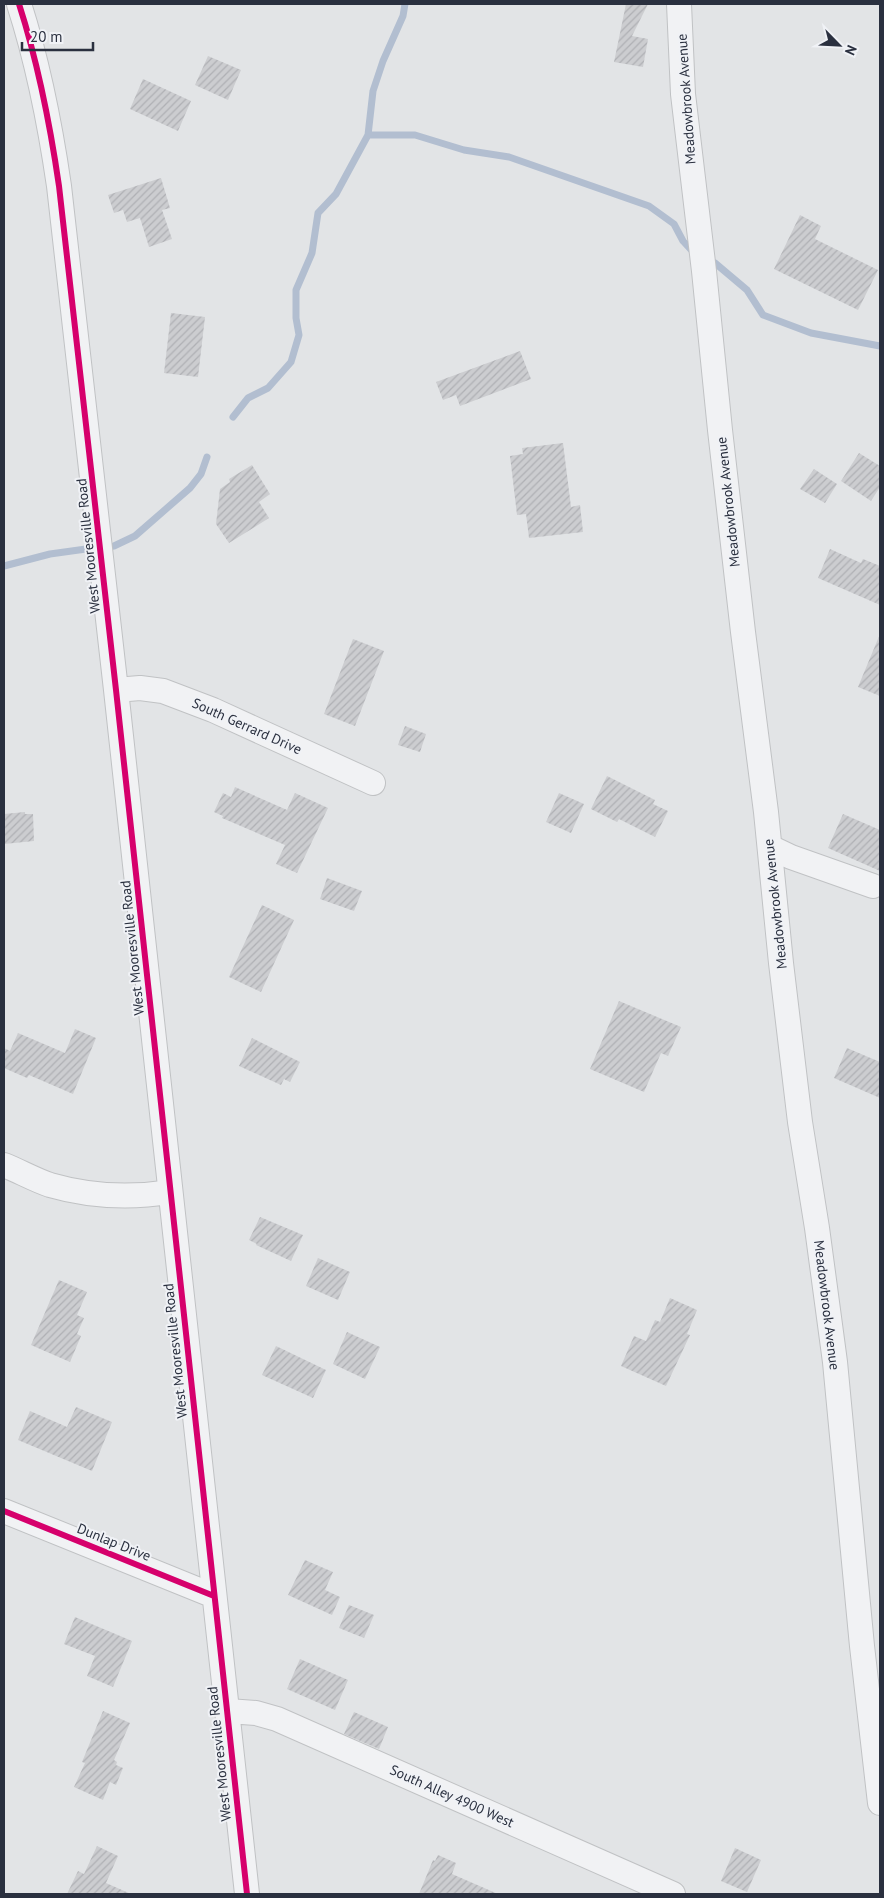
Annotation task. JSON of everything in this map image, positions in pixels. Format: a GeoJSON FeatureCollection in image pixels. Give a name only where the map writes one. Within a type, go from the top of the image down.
{"type":"FeatureCollection","features":[{"type":"Feature","properties":{"kind":"street","name":"West Mooresville Road"},"geometry":{"type":"LineString","coordinates":[[19,4],[30,38],[48,118],[59,186],[116,690],[247,1894]]}},
{"type":"Feature","properties":{"kind":"street","name":"Meadowbrook Avenue"},"geometry":{"type":"LineString","coordinates":[[679,4],[683,94],[687,132],[743,632],[770,846],[780,963],[800,1122],[817,1228],[835,1362],[862,1646],[880,1803]]}},
{"type":"Feature","properties":{"kind":"street","name":"South Gerrard Drive"},"geometry":{"type":"LineString","coordinates":[[116,690],[140,688],[163,691],[213,710],[372,783]]}},
{"type":"Feature","properties":{"kind":"street"},"geometry":{"type":"LineString","coordinates":[[770,846],[791,857],[873,886]]}},
{"type":"Feature","properties":{"kind":"street"},"geometry":{"type":"LineString","coordinates":[[4,1165],[50,1185],[82,1192],[132,1195],[170,1192]]}},
{"type":"Feature","properties":{"kind":"street","name":"Dunlap Drive"},"geometry":{"type":"LineString","coordinates":[[4,1511],[214,1596]]}},
{"type":"Feature","properties":{"kind":"street","name":"South Alley 4900 West"},"geometry":{"type":"LineString","coordinates":[[228,1711],[256,1713],[277,1719],[673,1894]]}},
{"type":"Feature","properties":{"kind":"building"},"geometry":{"type":"Polygon","coordinates":[[[626,4],[648,4],[632,36],[648,39],[643,67],[614,62],[626,4]]]}},
{"type":"Feature","properties":{"kind":"building"},"geometry":{"type":"Polygon","coordinates":[[[208,56],[241,70],[228,100],[195,85],[208,56]]]}},
{"type":"Feature","properties":{"kind":"building"},"geometry":{"type":"Polygon","coordinates":[[[143,79],[191,101],[178,131],[130,109],[143,79]]]}},
{"type":"Feature","properties":{"kind":"building"},"geometry":{"type":"Polygon","coordinates":[[[161,178],[170,208],[162,210],[172,239],[149,247],[140,218],[127,222],[123,210],[114,213],[108,195],[161,178]]]}},
{"type":"Feature","properties":{"kind":"building"},"geometry":{"type":"Polygon","coordinates":[[[800,215],[821,226],[815,239],[878,270],[858,310],[774,269],[800,215]]]}},
{"type":"Feature","properties":{"kind":"building"},"geometry":{"type":"Polygon","coordinates":[[[171,313],[205,317],[198,377],[164,373],[171,313]]]}},
{"type":"Feature","properties":{"kind":"building"},"geometry":{"type":"Polygon","coordinates":[[[520,351],[531,379],[460,406],[456,395],[443,400],[436,382],[520,351]]]}},
{"type":"Feature","properties":{"kind":"building"},"geometry":{"type":"Polygon","coordinates":[[[563,443],[571,507],[580,505],[583,532],[529,538],[526,514],[517,515],[510,456],[523,454],[522,448],[563,443]]]}},
{"type":"Feature","properties":{"kind":"building"},"geometry":{"type":"Polygon","coordinates":[[[859,453],[880,466],[880,487],[871,501],[841,481],[859,453]]]}},
{"type":"Feature","properties":{"kind":"building"},"geometry":{"type":"Polygon","coordinates":[[[252,465],[270,494],[259,502],[269,518],[229,543],[216,524],[220,489],[230,482],[229,479],[252,465]]]}},
{"type":"Feature","properties":{"kind":"building"},"geometry":{"type":"Polygon","coordinates":[[[814,469],[837,484],[825,503],[800,489],[814,469]]]}},
{"type":"Feature","properties":{"kind":"building"},"geometry":{"type":"Polygon","coordinates":[[[830,549],[861,563],[863,559],[880,566],[880,605],[818,578],[830,549]]]}},
{"type":"Feature","properties":{"kind":"building"},"geometry":{"type":"Polygon","coordinates":[[[880,634],[880,696],[858,687],[880,634]]]}},
{"type":"Feature","properties":{"kind":"building"},"geometry":{"type":"Polygon","coordinates":[[[353,639],[384,651],[355,726],[324,714],[353,639]]]}},
{"type":"Feature","properties":{"kind":"building"},"geometry":{"type":"Polygon","coordinates":[[[405,726],[426,734],[420,752],[398,745],[405,726]]]}},
{"type":"Feature","properties":{"kind":"building"},"geometry":{"type":"Polygon","coordinates":[[[607,776],[655,800],[653,804],[668,811],[655,837],[619,819],[617,822],[591,809],[607,776]]]}},
{"type":"Feature","properties":{"kind":"building"},"geometry":{"type":"Polygon","coordinates":[[[235,787],[287,810],[295,793],[328,808],[297,873],[276,864],[285,845],[222,818],[223,816],[214,812],[223,793],[231,797],[235,787]]]}},
{"type":"Feature","properties":{"kind":"building"},"geometry":{"type":"Polygon","coordinates":[[[559,793],[584,804],[571,833],[546,822],[559,793]]]}},
{"type":"Feature","properties":{"kind":"building"},"geometry":{"type":"Polygon","coordinates":[[[25,812],[25,814],[33,814],[34,841],[4,844],[4,814],[25,812]]]}},
{"type":"Feature","properties":{"kind":"building"},"geometry":{"type":"Polygon","coordinates":[[[843,814],[880,830],[880,871],[828,848],[843,814]]]}},
{"type":"Feature","properties":{"kind":"building"},"geometry":{"type":"Polygon","coordinates":[[[327,878],[362,891],[354,911],[320,899],[327,878]]]}},
{"type":"Feature","properties":{"kind":"building"},"geometry":{"type":"Polygon","coordinates":[[[262,905],[294,920],[261,992],[229,977],[262,905]]]}},
{"type":"Feature","properties":{"kind":"building"},"geometry":{"type":"Polygon","coordinates":[[[619,1001],[681,1027],[668,1056],[661,1053],[644,1092],[590,1069],[619,1001]]]}},
{"type":"Feature","properties":{"kind":"building"},"geometry":{"type":"Polygon","coordinates":[[[75,1029],[96,1038],[73,1094],[29,1075],[27,1078],[4,1068],[4,1048],[10,1051],[18,1033],[65,1053],[75,1029]]]}},
{"type":"Feature","properties":{"kind":"building"},"geometry":{"type":"Polygon","coordinates":[[[252,1038],[300,1062],[290,1082],[284,1079],[281,1085],[239,1066],[252,1038]]]}},
{"type":"Feature","properties":{"kind":"building"},"geometry":{"type":"Polygon","coordinates":[[[847,1048],[880,1062],[880,1098],[834,1078],[847,1048]]]}},
{"type":"Feature","properties":{"kind":"building"},"geometry":{"type":"Polygon","coordinates":[[[260,1217],[303,1235],[291,1261],[249,1240],[260,1217]]]}},
{"type":"Feature","properties":{"kind":"building"},"geometry":{"type":"Polygon","coordinates":[[[318,1258],[350,1272],[338,1300],[306,1286],[318,1258]]]}},
{"type":"Feature","properties":{"kind":"building"},"geometry":{"type":"Polygon","coordinates":[[[59,1280],[87,1292],[77,1315],[84,1318],[77,1334],[81,1336],[70,1362],[31,1345],[59,1280]]]}},
{"type":"Feature","properties":{"kind":"building"},"geometry":{"type":"Polygon","coordinates":[[[670,1298],[697,1310],[687,1334],[690,1335],[666,1386],[621,1366],[634,1336],[646,1341],[655,1320],[660,1322],[670,1298]]]}},
{"type":"Feature","properties":{"kind":"building"},"geometry":{"type":"Polygon","coordinates":[[[347,1332],[380,1347],[365,1379],[333,1364],[347,1332]]]}},
{"type":"Feature","properties":{"kind":"building"},"geometry":{"type":"Polygon","coordinates":[[[276,1346],[326,1370],[313,1398],[262,1375],[276,1346]]]}},
{"type":"Feature","properties":{"kind":"building"},"geometry":{"type":"Polygon","coordinates":[[[76,1407],[112,1422],[92,1471],[18,1440],[30,1411],[67,1427],[76,1407]]]}},
{"type":"Feature","properties":{"kind":"building"},"geometry":{"type":"Polygon","coordinates":[[[305,1560],[333,1572],[325,1590],[340,1597],[332,1615],[288,1595],[305,1560]]]}},
{"type":"Feature","properties":{"kind":"building"},"geometry":{"type":"Polygon","coordinates":[[[349,1605],[374,1615],[364,1638],[339,1628],[349,1605]]]}},
{"type":"Feature","properties":{"kind":"building"},"geometry":{"type":"Polygon","coordinates":[[[75,1617],[132,1641],[113,1687],[87,1676],[95,1656],[64,1644],[75,1617]]]}},
{"type":"Feature","properties":{"kind":"building"},"geometry":{"type":"Polygon","coordinates":[[[300,1659],[348,1680],[335,1710],[287,1689],[300,1659]]]}},
{"type":"Feature","properties":{"kind":"building"},"geometry":{"type":"Polygon","coordinates":[[[103,1711],[130,1723],[114,1760],[117,1762],[116,1765],[123,1768],[116,1785],[110,1782],[103,1800],[74,1787],[85,1763],[82,1762],[103,1711]]]}},
{"type":"Feature","properties":{"kind":"building"},"geometry":{"type":"Polygon","coordinates":[[[354,1712],[388,1727],[379,1749],[344,1734],[354,1712]]]}},
{"type":"Feature","properties":{"kind":"building"},"geometry":{"type":"Polygon","coordinates":[[[97,1846],[118,1856],[106,1883],[131,1894],[67,1894],[78,1871],[84,1874],[97,1846]]]}},
{"type":"Feature","properties":{"kind":"building"},"geometry":{"type":"Polygon","coordinates":[[[735,1848],[761,1860],[747,1892],[721,1881],[735,1848]]]}},
{"type":"Feature","properties":{"kind":"building"},"geometry":{"type":"Polygon","coordinates":[[[438,1855],[456,1863],[452,1874],[498,1894],[419,1894],[433,1860],[435,1861],[438,1855]]]}},
{"type":"Feature","properties":{"kind":"waterway"},"geometry":{"type":"LineString","coordinates":[[233,417],[248,398],[268,388],[291,362],[299,335],[296,318],[296,290],[312,253],[318,213],[336,194],[368,135],[373,91],[383,61],[403,16],[405,4]]}},
{"type":"Feature","properties":{"kind":"waterway"},"geometry":{"type":"LineString","coordinates":[[368,135],[415,135],[464,150],[509,157],[649,206],[674,224],[683,241],[694,253]]}},
{"type":"Feature","properties":{"kind":"waterway"},"geometry":{"type":"LineString","coordinates":[[715,263],[747,290],[763,315],[811,333],[880,346]]}},
{"type":"Feature","properties":{"kind":"waterway"},"geometry":{"type":"LineString","coordinates":[[114,546],[135,536],[190,488],[201,474],[207,457]]}},
{"type":"Feature","properties":{"kind":"waterway"},"geometry":{"type":"LineString","coordinates":[[4,566],[50,554],[86,549]]}},
{"type":"Feature","properties":{"kind":"cycle path"},"geometry":{"type":"LineString","coordinates":[[19,4],[43,94],[59,186],[116,690],[247,1894]]}},
{"type":"Feature","properties":{"kind":"cycle path"},"geometry":{"type":"LineString","coordinates":[[4,1511],[214,1596]]}}]}
